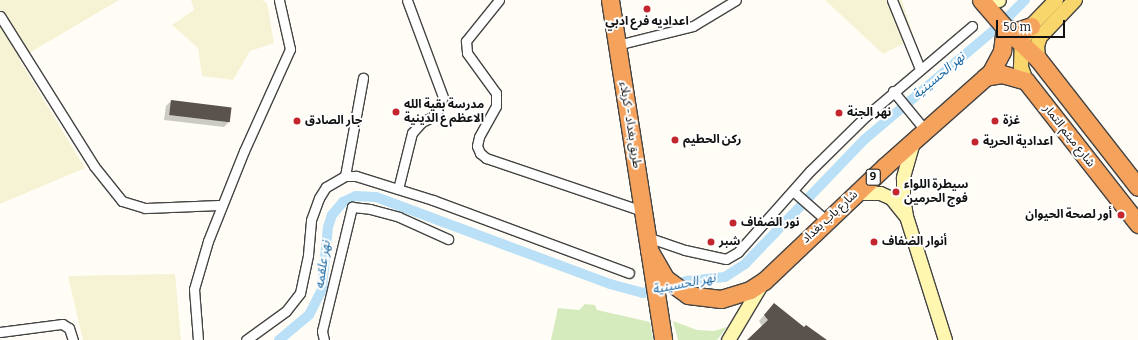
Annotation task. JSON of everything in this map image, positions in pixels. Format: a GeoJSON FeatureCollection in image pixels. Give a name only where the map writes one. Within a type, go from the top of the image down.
{"type":"FeatureCollection","features":[{"type":"Feature","properties":{"kind":"highway","name":"طريق بغداد - كربلاء"},"geometry":{"type":"LineString","coordinates":[[610,0],[663,340]]}},
{"type":"Feature","properties":{"kind":"highway"},"geometry":{"type":"LineString","coordinates":[[988,1],[1005,28],[1016,31],[1036,30]]}},
{"type":"Feature","properties":{"kind":"highway","name":"شارع ميثم التمار"},"geometry":{"type":"LineString","coordinates":[[1005,28],[1022,42],[1038,59],[1138,187]]}},
{"type":"Feature","properties":{"kind":"highway","name":"شارع باب بغداد"},"geometry":{"type":"LineString","coordinates":[[764,281],[820,215],[856,193],[918,130],[985,77],[999,58],[1005,28]]}},
{"type":"Feature","properties":{"kind":"highway"},"geometry":{"type":"LineString","coordinates":[[985,77],[1002,74],[1026,81]]}},
{"type":"Feature","properties":{"kind":"highway","name":"شارع ميثم التمار"},"geometry":{"type":"LineString","coordinates":[[1026,81],[1138,224]]}},
{"type":"Feature","properties":{"kind":"highway","name":"9"},"geometry":{"type":"LineString","coordinates":[[650,253],[666,279],[679,290],[698,297],[721,299],[743,294],[764,281]]}},
{"type":"Feature","properties":{"kind":"main road"},"geometry":{"type":"LineString","coordinates":[[1038,59],[1036,30],[1056,0]]}},
{"type":"Feature","properties":{"kind":"main road"},"geometry":{"type":"LineString","coordinates":[[1026,81],[1021,67],[1022,42],[1075,0]]}},
{"type":"Feature","properties":{"kind":"street"},"geometry":{"type":"LineString","coordinates":[[198,340],[194,289],[221,205],[290,49],[279,0]]}},
{"type":"Feature","properties":{"kind":"street"},"geometry":{"type":"LineString","coordinates":[[499,0],[466,41],[467,53],[496,93],[496,106],[479,137],[477,146],[480,153],[486,158],[643,211]]}},
{"type":"Feature","properties":{"kind":"street"},"geometry":{"type":"LineString","coordinates":[[617,45],[693,26],[736,0]]}},
{"type":"Feature","properties":{"kind":"street"},"geometry":{"type":"LineString","coordinates":[[892,0],[920,68]]}},
{"type":"Feature","properties":{"kind":"street"},"geometry":{"type":"LineString","coordinates":[[398,189],[412,133],[422,122],[436,115],[443,96],[410,1]]}},
{"type":"Feature","properties":{"kind":"street"},"geometry":{"type":"LineString","coordinates":[[0,16],[94,166],[122,201],[145,208],[221,205]]}},
{"type":"Feature","properties":{"kind":"street"},"geometry":{"type":"LineString","coordinates":[[650,253],[685,250],[726,259],[738,252],[793,191],[893,91],[972,26]]}},
{"type":"Feature","properties":{"kind":"street"},"geometry":{"type":"LineString","coordinates":[[345,176],[363,78]]}},
{"type":"Feature","properties":{"kind":"street"},"geometry":{"type":"LineString","coordinates":[[893,91],[918,130],[903,178],[906,216],[944,340]]}},
{"type":"Feature","properties":{"kind":"street"},"geometry":{"type":"LineString","coordinates":[[246,340],[286,311],[300,293],[308,255],[311,220],[319,198],[326,187],[345,176],[356,176],[398,189],[517,230],[568,253],[629,274]]}},
{"type":"Feature","properties":{"kind":"street"},"geometry":{"type":"LineString","coordinates":[[793,191],[820,215]]}},
{"type":"Feature","properties":{"kind":"street"},"geometry":{"type":"LineString","coordinates":[[856,193],[880,193],[891,198],[906,216]]}},
{"type":"Feature","properties":{"kind":"street"},"geometry":{"type":"LineString","coordinates":[[324,340],[322,331],[352,208],[370,209],[399,217],[448,239]]}},
{"type":"Feature","properties":{"kind":"street","name":"شارع باب بغداد"},"geometry":{"type":"LineString","coordinates":[[728,340],[764,281]]}},
{"type":"Feature","properties":{"kind":"street"},"geometry":{"type":"LineString","coordinates":[[0,332],[62,324],[69,328],[74,340]]}},
{"type":"Feature","properties":{"kind":"shaded area"},"geometry":{"type":"Polygon","coordinates":[[[0,0],[119,0],[19,59],[85,168],[0,204],[0,0]]]}},
{"type":"Feature","properties":{"kind":"shaded area"},"geometry":{"type":"Polygon","coordinates":[[[191,0],[262,0],[267,3],[274,43],[250,51],[233,80],[202,76],[198,48],[172,25],[194,10],[191,0]]]}},
{"type":"Feature","properties":{"kind":"shaded area"},"geometry":{"type":"Polygon","coordinates":[[[825,0],[902,0],[914,38],[883,54],[825,0]]]}},
{"type":"Feature","properties":{"kind":"shaded area"},"geometry":{"type":"Polygon","coordinates":[[[175,274],[181,340],[83,340],[68,276],[175,274]]]}},
{"type":"Feature","properties":{"kind":"green space"},"geometry":{"type":"Polygon","coordinates":[[[585,304],[595,305],[597,310],[650,322],[653,340],[551,340],[558,308],[579,310],[585,304]]]}},
{"type":"Feature","properties":{"kind":"green space"},"geometry":{"type":"Polygon","coordinates":[[[673,321],[697,330],[714,331],[727,327],[717,340],[678,340],[673,321]]]}},
{"type":"Feature","properties":{"kind":"building"},"geometry":{"type":"Polygon","coordinates":[[[171,100],[232,107],[230,122],[169,115],[171,100]]]}},
{"type":"Feature","properties":{"kind":"building"},"geometry":{"type":"Polygon","coordinates":[[[774,303],[804,327],[806,325],[827,340],[747,340],[768,320],[764,315],[774,303]]]}},
{"type":"Feature","properties":{"kind":"waterway","name":"نهر الحسينية"},"geometry":{"type":"LineString","coordinates":[[1008,17],[1025,0]]}},
{"type":"Feature","properties":{"kind":"waterway","name":"نهر الحسينية"},"geometry":{"type":"LineString","coordinates":[[279,340],[309,315],[322,289],[328,227],[332,215],[343,202],[356,196],[376,197],[610,284],[643,293],[687,281],[725,277],[745,264],[865,139],[995,29]]}},
{"type":"Feature","properties":{"kind":"place","name":"اعداديه فرع ادبي"},"geometry":{"type":"Point","coordinates":[647,9]}},
{"type":"Feature","properties":{"kind":"place","name":"مدرسة بقية الله الاعظم ع الدينية"},"geometry":{"type":"Point","coordinates":[396,112]}},
{"type":"Feature","properties":{"kind":"place","name":"نهر الجنة"},"geometry":{"type":"Point","coordinates":[839,113]}},
{"type":"Feature","properties":{"kind":"place","name":"جار الصادق"},"geometry":{"type":"Point","coordinates":[297,121]}},
{"type":"Feature","properties":{"kind":"place","name":"غزة"},"geometry":{"type":"Point","coordinates":[995,121]}},
{"type":"Feature","properties":{"kind":"place","name":"ركن الحطيم"},"geometry":{"type":"Point","coordinates":[675,140]}},
{"type":"Feature","properties":{"kind":"place","name":"اعدادية الحرية"},"geometry":{"type":"Point","coordinates":[975,142]}},
{"type":"Feature","properties":{"kind":"place","name":"سيطرة اللواء فوج الحرمين"},"geometry":{"type":"Point","coordinates":[896,192]}},
{"type":"Feature","properties":{"kind":"place","name":"أور لصحة الحيوان"},"geometry":{"type":"Point","coordinates":[1121,215]}},
{"type":"Feature","properties":{"kind":"place","name":"نور الضفاف"},"geometry":{"type":"Point","coordinates":[733,223]}},
{"type":"Feature","properties":{"kind":"place","name":"شبر"},"geometry":{"type":"Point","coordinates":[711,242]}},
{"type":"Feature","properties":{"kind":"place","name":"أنوار الضفاف"},"geometry":{"type":"Point","coordinates":[874,242]}},
{"type":"Feature","properties":{"kind":"water label","name":"نهر علقمه"},"geometry":{"type":"Point","coordinates":[323,265]}}]}
